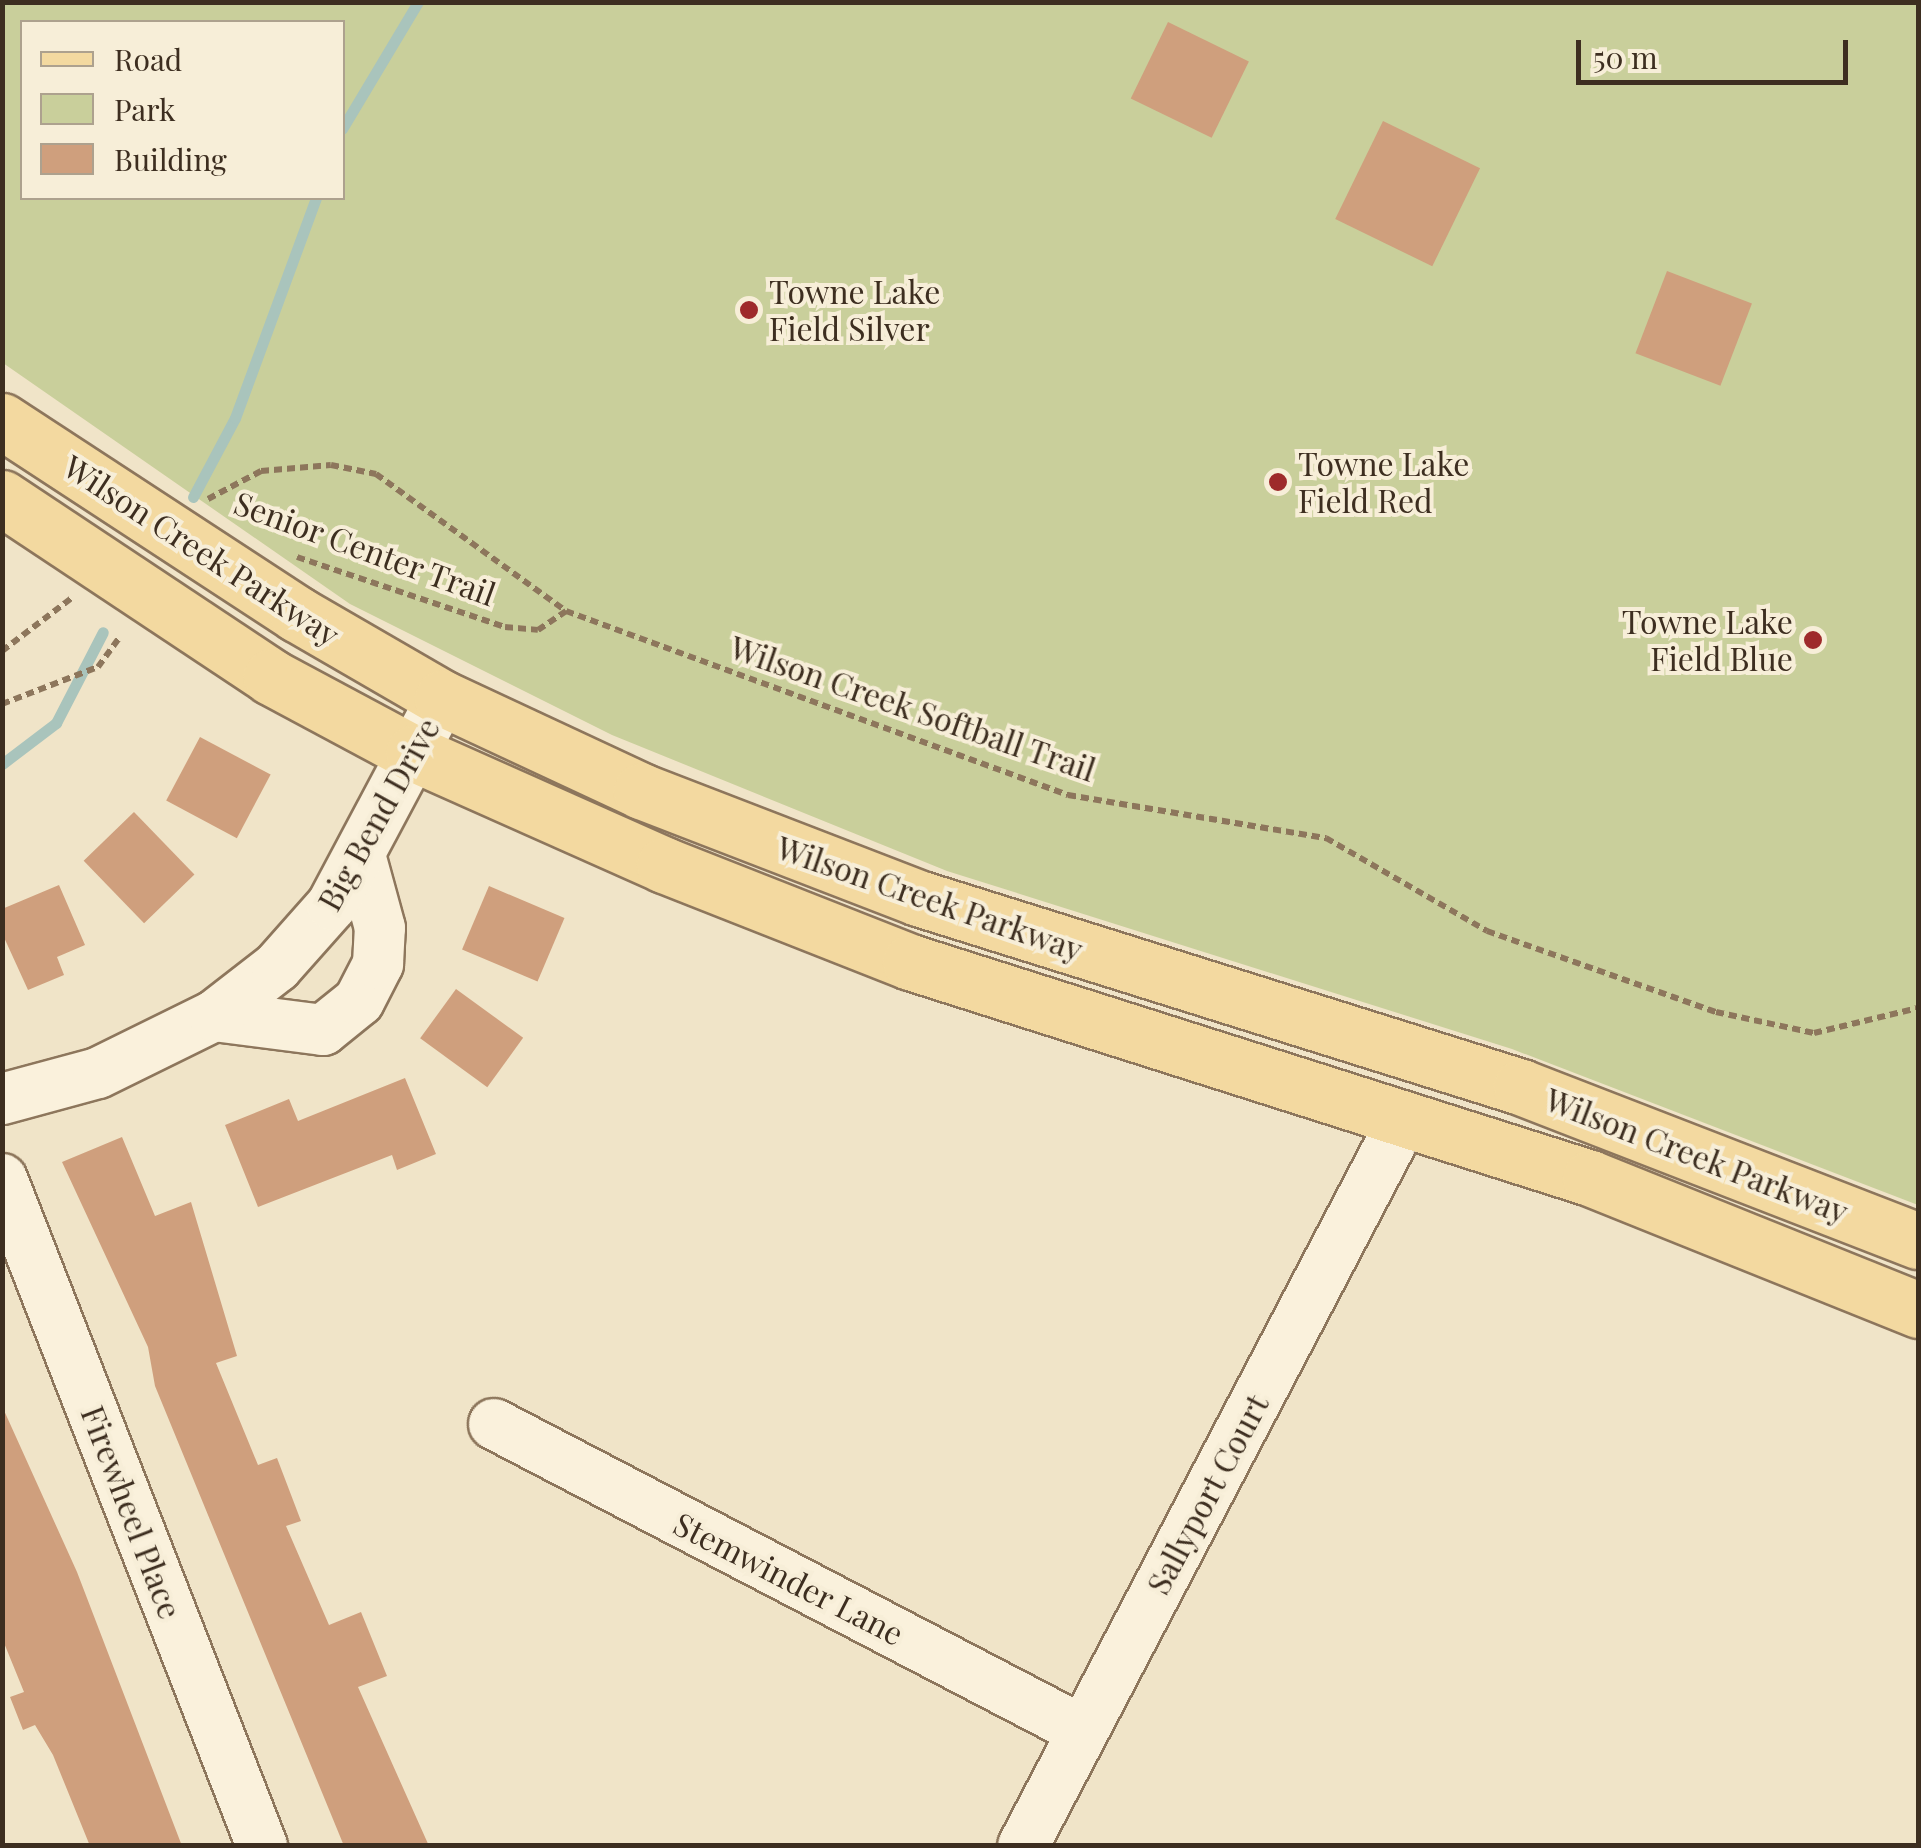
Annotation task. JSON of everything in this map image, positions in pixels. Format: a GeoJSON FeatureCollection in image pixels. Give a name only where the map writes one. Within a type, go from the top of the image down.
{"type":"FeatureCollection","features":[{"type":"Feature","properties":{"kind":"main road","name":"Wilson Creek Parkway"},"geometry":{"type":"LineString","coordinates":[[2,421],[235,576],[442,698],[843,872],[1521,1087],[1918,1241]]}},
{"type":"Feature","properties":{"kind":"main road","name":"Wilson Creek Parkway"},"geometry":{"type":"LineString","coordinates":[[2,498],[271,677],[413,753],[842,938],[1296,1078],[1590,1178],[1918,1310]]}},
{"type":"Feature","properties":{"kind":"main road"},"geometry":{"type":"LineString","coordinates":[[1296,1078],[1314,1020]]}},
{"type":"Feature","properties":{"kind":"street","name":"Big Bend Drive"},"geometry":{"type":"LineString","coordinates":[[2,1099],[98,1073],[214,1016],[277,967],[360,855],[442,698]]}},
{"type":"Feature","properties":{"kind":"street"},"geometry":{"type":"LineString","coordinates":[[214,1016],[323,1030],[359,1001],[378,964],[380,928],[360,855]]}},
{"type":"Feature","properties":{"kind":"street","name":"Sallyport Court"},"geometry":{"type":"LineString","coordinates":[[1023,1846],[1391,1143]]}},
{"type":"Feature","properties":{"kind":"street","name":"Firewheel Place"},"geometry":{"type":"LineString","coordinates":[[2,1179],[262,1846]]}},
{"type":"Feature","properties":{"kind":"street","name":"Stemwinder Lane"},"geometry":{"type":"LineString","coordinates":[[494,1424],[1083,1731]]}},
{"type":"Feature","properties":{"kind":"path","name":"Wilson Creek Softball Trail"},"geometry":{"type":"LineString","coordinates":[[208,499],[232,479],[276,469],[376,474],[566,611],[1068,795],[1326,838],[1487,931],[1716,1012],[1814,1033],[1918,1008]]}},
{"type":"Feature","properties":{"kind":"path","name":"Senior Center Trail"},"geometry":{"type":"LineString","coordinates":[[281,550],[504,626],[538,630],[566,611]]}},
{"type":"Feature","properties":{"kind":"path"},"geometry":{"type":"LineString","coordinates":[[2,704],[98,666],[119,638]]}},
{"type":"Feature","properties":{"kind":"green space"},"geometry":{"type":"Polygon","coordinates":[[[3,3],[1918,3],[1918,1205],[1512,1049],[947,871],[612,735],[350,604],[3,363],[3,3]]]}},
{"type":"Feature","properties":{"kind":"building"},"geometry":{"type":"Polygon","coordinates":[[[1168,22],[1249,61],[1212,138],[1131,98],[1168,22]]]}},
{"type":"Feature","properties":{"kind":"building"},"geometry":{"type":"Polygon","coordinates":[[[1383,121],[1480,168],[1432,266],[1335,219],[1383,121]]]}},
{"type":"Feature","properties":{"kind":"building"},"geometry":{"type":"Polygon","coordinates":[[[1667,271],[1752,304],[1720,386],[1635,353],[1667,271]]]}},
{"type":"Feature","properties":{"kind":"building"},"geometry":{"type":"Polygon","coordinates":[[[200,737],[271,775],[237,838],[166,801],[200,737]]]}},
{"type":"Feature","properties":{"kind":"building"},"geometry":{"type":"Polygon","coordinates":[[[134,812],[194,875],[144,923],[84,861],[134,812]]]}},
{"type":"Feature","properties":{"kind":"building"},"geometry":{"type":"Polygon","coordinates":[[[59,885],[85,945],[57,957],[64,975],[28,990],[2,933],[2,909],[59,885]]]}},
{"type":"Feature","properties":{"kind":"building"},"geometry":{"type":"Polygon","coordinates":[[[489,886],[564,918],[538,982],[462,950],[489,886]]]}},
{"type":"Feature","properties":{"kind":"building"},"geometry":{"type":"Polygon","coordinates":[[[456,989],[523,1038],[487,1087],[420,1038],[456,989]]]}},
{"type":"Feature","properties":{"kind":"building"},"geometry":{"type":"Polygon","coordinates":[[[405,1078],[436,1154],[397,1170],[392,1155],[258,1207],[225,1125],[289,1099],[298,1121],[405,1078]]]}},
{"type":"Feature","properties":{"kind":"building"},"geometry":{"type":"Polygon","coordinates":[[[122,1137],[155,1216],[191,1202],[237,1356],[216,1363],[258,1465],[277,1458],[301,1521],[286,1526],[329,1625],[361,1612],[387,1676],[358,1687],[429,1846],[344,1846],[155,1386],[148,1347],[62,1162],[122,1137]]]}},
{"type":"Feature","properties":{"kind":"building"},"geometry":{"type":"Polygon","coordinates":[[[2,1406],[77,1572],[182,1846],[90,1846],[53,1755],[35,1725],[23,1730],[10,1697],[24,1692],[2,1638],[2,1406]]]}},
{"type":"Feature","properties":{"kind":"waterway"},"geometry":{"type":"LineString","coordinates":[[345,124],[418,2]]}},
{"type":"Feature","properties":{"kind":"waterway"},"geometry":{"type":"LineString","coordinates":[[193,497],[235,418],[315,200]]}},
{"type":"Feature","properties":{"kind":"waterway"},"geometry":{"type":"LineString","coordinates":[[2,764],[56,723],[103,632]]}},
{"type":"Feature","properties":{"kind":"place","name":"Towne Lake Field Silver"},"geometry":{"type":"Point","coordinates":[749,310]}},
{"type":"Feature","properties":{"kind":"place","name":"Towne Lake Field Red"},"geometry":{"type":"Point","coordinates":[1278,482]}},
{"type":"Feature","properties":{"kind":"place","name":"Towne Lake Field Blue"},"geometry":{"type":"Point","coordinates":[1813,640]}}]}
